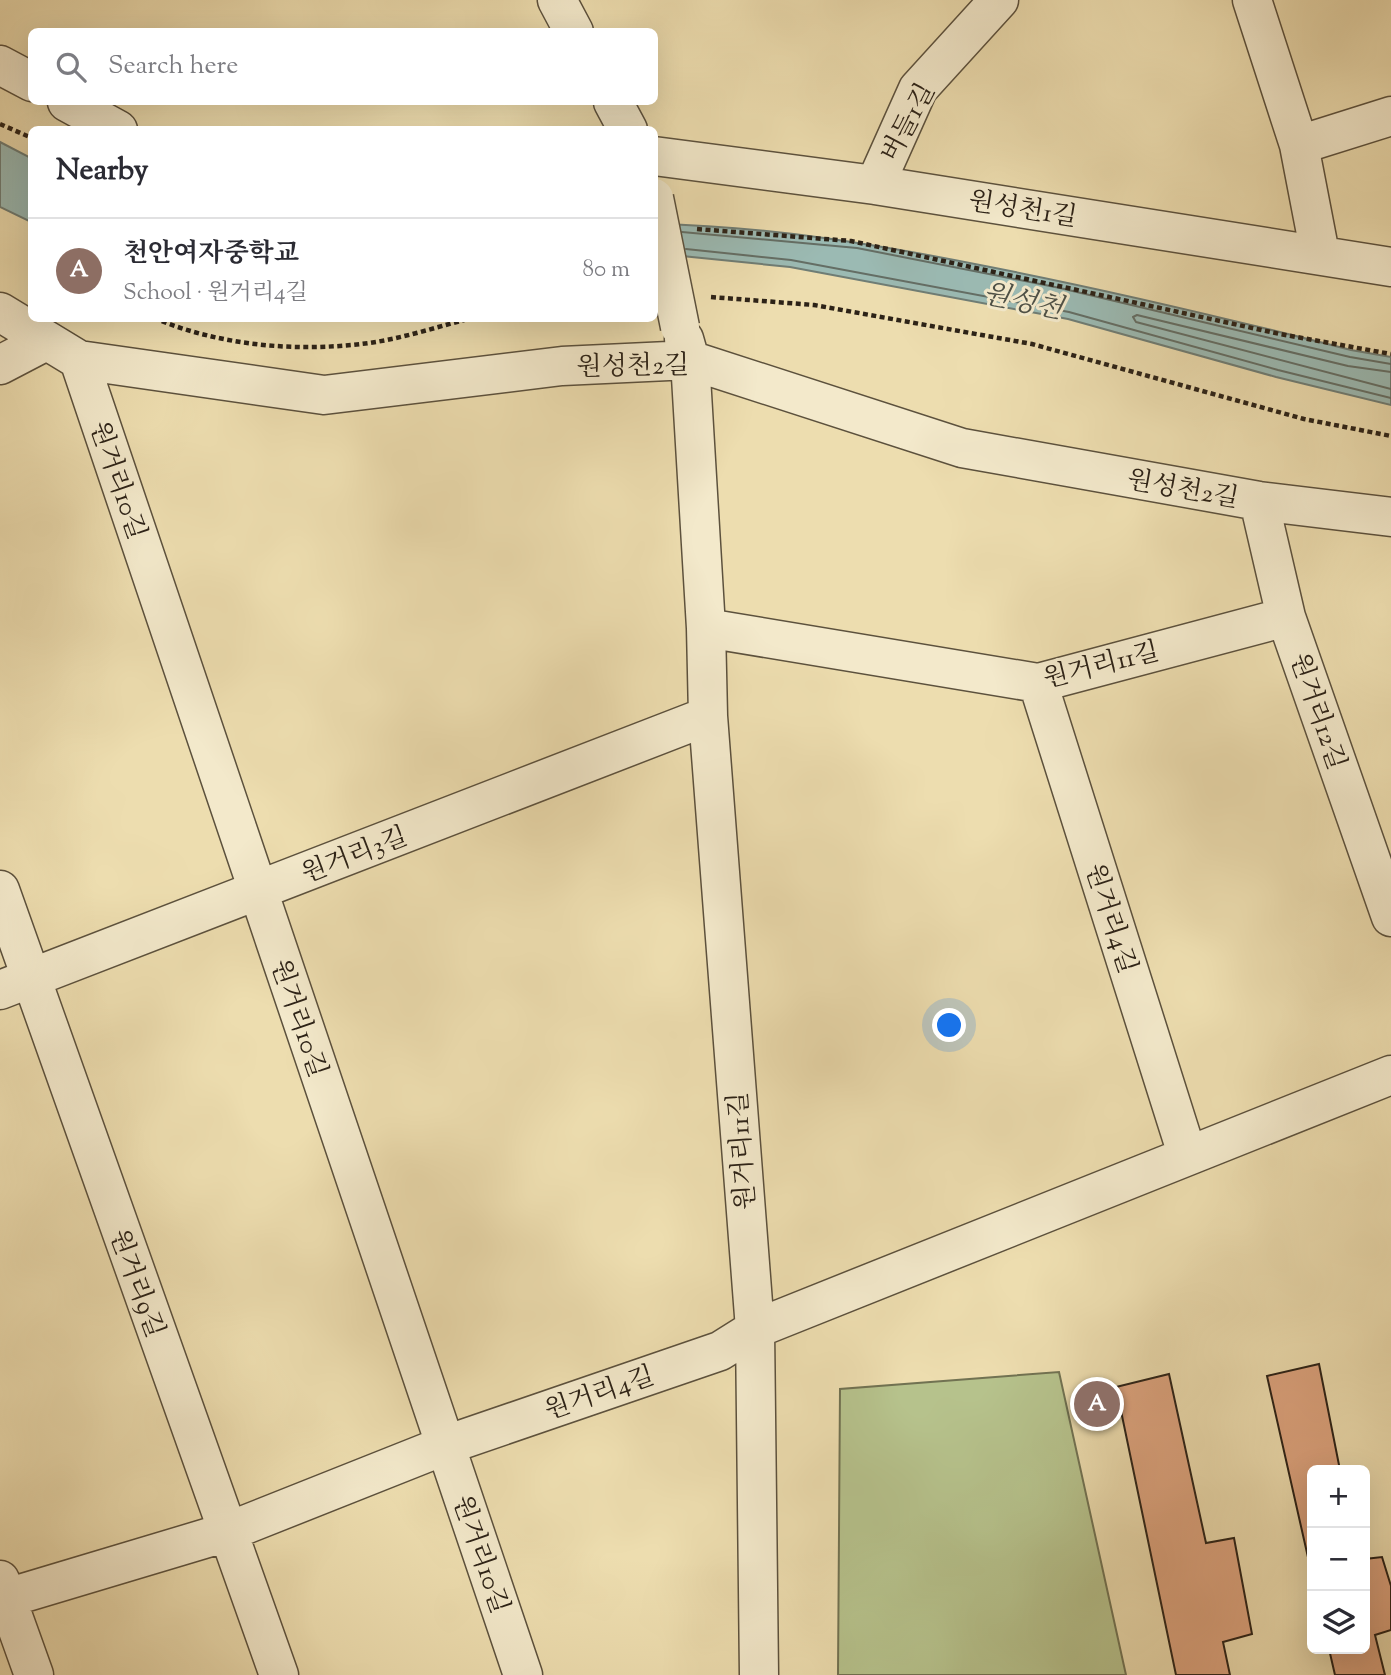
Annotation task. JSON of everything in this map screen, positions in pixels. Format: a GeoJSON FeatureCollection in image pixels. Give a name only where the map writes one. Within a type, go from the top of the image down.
{"type":"FeatureCollection","features":[{"type":"Feature","properties":{"kind":"street"},"geometry":{"type":"LineString","coordinates":[[557,0],[573,28]]}},
{"type":"Feature","properties":{"kind":"street","name":"버들1길"},"geometry":{"type":"LineString","coordinates":[[875,185],[918,89],[999,0]]}},
{"type":"Feature","properties":{"kind":"street"},"geometry":{"type":"LineString","coordinates":[[1252,0],[1299,145],[1320,254]]}},
{"type":"Feature","properties":{"kind":"street"},"geometry":{"type":"LineString","coordinates":[[0,65],[28,80]]}},
{"type":"Feature","properties":{"kind":"street"},"geometry":{"type":"LineString","coordinates":[[72,105],[111,126]]}},
{"type":"Feature","properties":{"kind":"street"},"geometry":{"type":"LineString","coordinates":[[615,105],[626,126]]}},
{"type":"Feature","properties":{"kind":"street"},"geometry":{"type":"LineString","coordinates":[[1299,145],[1391,116]]}},
{"type":"Feature","properties":{"kind":"street","name":"원성천1길"},"geometry":{"type":"LineString","coordinates":[[658,157],[875,185],[1391,267]]}},
{"type":"Feature","properties":{"kind":"street","name":"원거리11길"},"geometry":{"type":"LineString","coordinates":[[658,217],[685,344],[706,628],[708,716],[755,1329],[759,1675]]}},
{"type":"Feature","properties":{"kind":"street","name":"원성천2길"},"geometry":{"type":"LineString","coordinates":[[0,312],[62,350],[324,395],[562,366],[685,344],[962,448],[1259,501],[1391,517]]}},
{"type":"Feature","properties":{"kind":"street"},"geometry":{"type":"LineString","coordinates":[[0,365],[62,350]]}},
{"type":"Feature","properties":{"kind":"street","name":"원거리10길"},"geometry":{"type":"LineString","coordinates":[[62,350],[257,892],[523,1675]]}},
{"type":"Feature","properties":{"kind":"street","name":"원거리12길"},"geometry":{"type":"LineString","coordinates":[[1259,501],[1286,617],[1391,917]]}},
{"type":"Feature","properties":{"kind":"street","name":"원거리11길"},"geometry":{"type":"LineString","coordinates":[[706,628],[1038,682],[1286,617]]}},
{"type":"Feature","properties":{"kind":"street","name":"원거리4길"},"geometry":{"type":"LineString","coordinates":[[1038,682],[1187,1154]]}},
{"type":"Feature","properties":{"kind":"street","name":"원거리3길"},"geometry":{"type":"LineString","coordinates":[[15,985],[708,716]]}},
{"type":"Feature","properties":{"kind":"street","name":"원거리9길"},"geometry":{"type":"LineString","coordinates":[[0,890],[15,985],[227,1532],[279,1675]]}},
{"type":"Feature","properties":{"kind":"street","name":"원거리4길"},"geometry":{"type":"LineString","coordinates":[[2,1593],[227,1532],[446,1445],[720,1351],[755,1329],[1391,1074]]}},
{"type":"Feature","properties":{"kind":"street"},"geometry":{"type":"LineString","coordinates":[[2,1593],[34,1675]]}},
{"type":"Feature","properties":{"kind":"path"},"geometry":{"type":"LineString","coordinates":[[0,124],[28,136]]}},
{"type":"Feature","properties":{"kind":"path"},"geometry":{"type":"LineString","coordinates":[[690,228],[851,241],[1280,334],[1391,354]]}},
{"type":"Feature","properties":{"kind":"path"},"geometry":{"type":"LineString","coordinates":[[708,297],[814,305],[1032,344],[1304,419],[1391,436]]}},
{"type":"Feature","properties":{"kind":"path"},"geometry":{"type":"LineString","coordinates":[[163,322],[193,335],[260,346],[361,344],[455,322]]}},
{"type":"Feature","properties":{"kind":"green space"},"geometry":{"type":"Polygon","coordinates":[[[1059,1372],[1126,1675],[838,1675],[840,1389],[1059,1372]]]}},
{"type":"Feature","properties":{"kind":"water"},"geometry":{"type":"Polygon","coordinates":[[[0,142],[28,156],[28,221],[0,207],[0,142]]]}},
{"type":"Feature","properties":{"kind":"water","name":"원성천"},"geometry":{"type":"Polygon","coordinates":[[[658,224],[779,232],[903,250],[1077,285],[1351,350],[1391,357],[1391,405],[1276,377],[1068,319],[790,267],[682,256],[658,224]]]}},
{"type":"Feature","properties":{"kind":"building"},"geometry":{"type":"Polygon","coordinates":[[[1319,1364],[1339,1465],[1307,1465],[1307,1553],[1267,1376],[1319,1364]]]}},
{"type":"Feature","properties":{"kind":"building"},"geometry":{"type":"Polygon","coordinates":[[[1169,1374],[1206,1543],[1234,1538],[1252,1634],[1223,1642],[1230,1675],[1176,1675],[1116,1387],[1169,1374]]]}},
{"type":"Feature","properties":{"kind":"building"},"geometry":{"type":"Polygon","coordinates":[[[1382,1557],[1391,1586],[1391,1630],[1375,1635],[1385,1675],[1335,1675],[1330,1654],[1370,1654],[1370,1558],[1382,1557]]]}},
{"type":"Feature","properties":{"kind":"place","name":"천안여자중학교"},"geometry":{"type":"Point","coordinates":[1097,1404]}}]}
